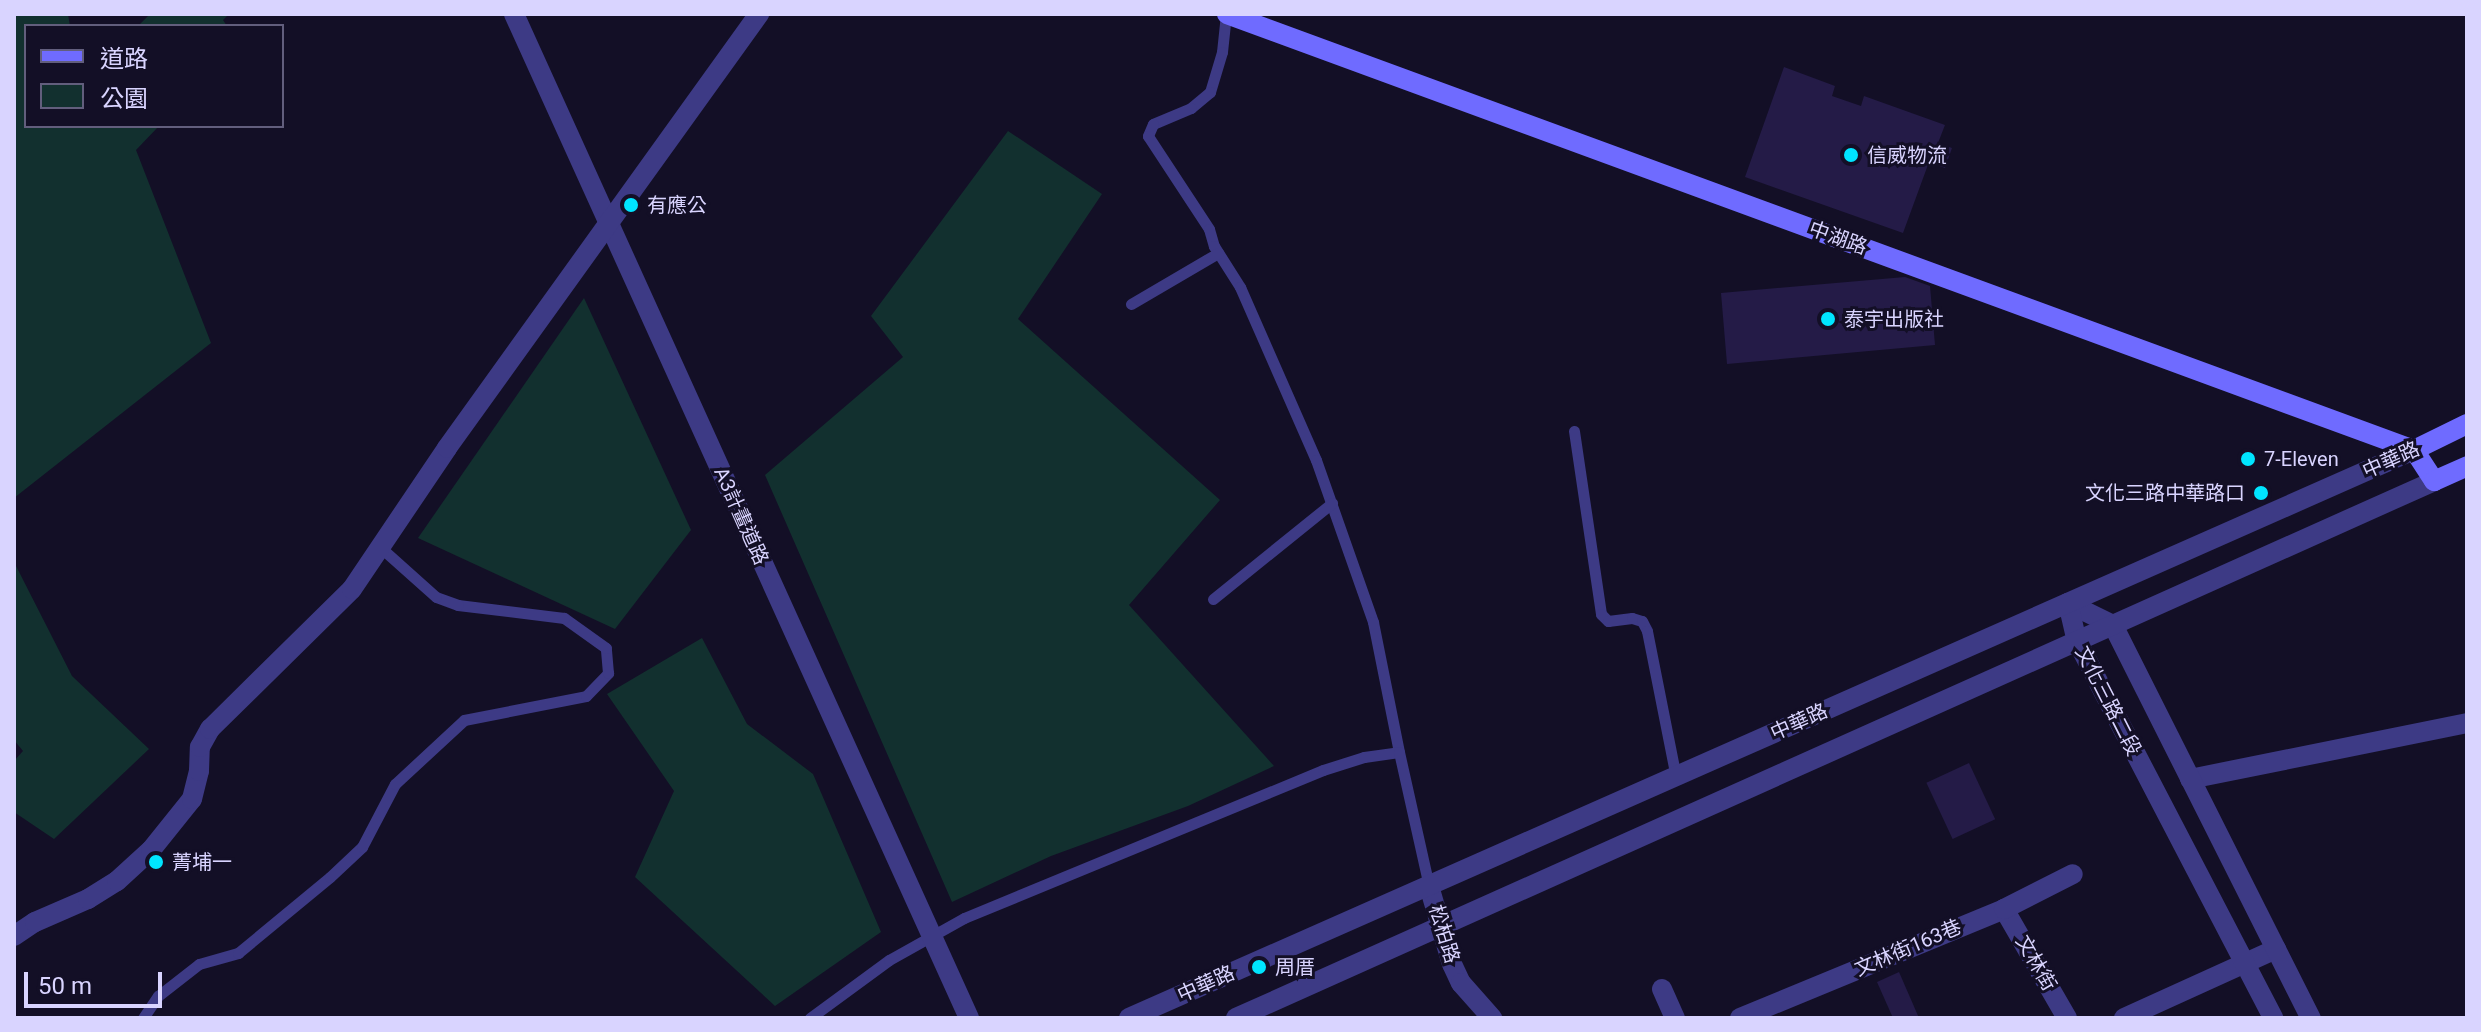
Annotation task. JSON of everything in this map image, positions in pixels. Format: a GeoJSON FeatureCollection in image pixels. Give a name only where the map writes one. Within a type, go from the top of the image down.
{"type":"FeatureCollection","features":[{"type":"Feature","properties":{"kind":"main road","name":"中湖路"},"geometry":{"type":"LineString","coordinates":[[1226,14],[2414,450]]}},
{"type":"Feature","properties":{"kind":"main road","name":"中華路"},"geometry":{"type":"LineString","coordinates":[[2414,450],[2467,424]]}},
{"type":"Feature","properties":{"kind":"main road"},"geometry":{"type":"LineString","coordinates":[[2414,450],[2434,481]]}},
{"type":"Feature","properties":{"kind":"main road","name":"中華路"},"geometry":{"type":"LineString","coordinates":[[2434,481],[2467,466]]}},
{"type":"Feature","properties":{"kind":"street","name":"A3計畫道路"},"geometry":{"type":"LineString","coordinates":[[514,14],[969,1018]]}},
{"type":"Feature","properties":{"kind":"street"},"geometry":{"type":"LineString","coordinates":[[14,936],[35,922],[88,899],[117,881],[151,850],[192,799],[200,747],[210,729],[338,606],[759,14]]}},
{"type":"Feature","properties":{"kind":"street","name":"中華路"},"geometry":{"type":"LineString","coordinates":[[1129,1018],[2414,450]]}},
{"type":"Feature","properties":{"kind":"street","name":"中華路"},"geometry":{"type":"LineString","coordinates":[[1236,1018],[2434,481]]}},
{"type":"Feature","properties":{"kind":"street","name":"文化三路二段"},"geometry":{"type":"LineString","coordinates":[[2068,603],[2113,625],[2311,1018]]}},
{"type":"Feature","properties":{"kind":"street","name":"文化三路二段"},"geometry":{"type":"LineString","coordinates":[[2068,603],[2077,641],[2273,1018]]}},
{"type":"Feature","properties":{"kind":"street"},"geometry":{"type":"LineString","coordinates":[[2190,779],[2467,723]]}},
{"type":"Feature","properties":{"kind":"street","name":"文林街163巷"},"geometry":{"type":"LineString","coordinates":[[1740,1018],[2004,909],[2073,874]]}},
{"type":"Feature","properties":{"kind":"street","name":"松柏路"},"geometry":{"type":"LineString","coordinates":[[1429,886],[1444,944],[1461,983],[1492,1018]]}},
{"type":"Feature","properties":{"kind":"street","name":"文林街"},"geometry":{"type":"LineString","coordinates":[[2004,909],[2067,1018]]}},
{"type":"Feature","properties":{"kind":"street"},"geometry":{"type":"LineString","coordinates":[[2124,1018],[2276,949]]}},
{"type":"Feature","properties":{"kind":"street"},"geometry":{"type":"LineString","coordinates":[[1662,989],[1675,1018]]}},
{"type":"Feature","properties":{"kind":"lane"},"geometry":{"type":"LineString","coordinates":[[1226,14],[1222,52],[1210,92],[1191,108],[1153,124],[1148,136],[1209,229],[1218,253],[1240,287],[1332,503],[1373,622],[1429,886]]}},
{"type":"Feature","properties":{"kind":"lane"},"geometry":{"type":"LineString","coordinates":[[1131,304],[1218,253]]}},
{"type":"Feature","properties":{"kind":"lane"},"geometry":{"type":"LineString","coordinates":[[1574,431],[1601,614],[1608,621],[1632,618],[1642,621],[1647,631],[1676,777]]}},
{"type":"Feature","properties":{"kind":"lane"},"geometry":{"type":"LineString","coordinates":[[1213,599],[1332,503]]}},
{"type":"Feature","properties":{"kind":"lane"},"geometry":{"type":"LineString","coordinates":[[143,1018],[158,996],[199,964],[238,953],[330,877],[362,847],[395,784],[464,720],[586,696],[608,673],[606,648],[564,618],[458,605],[436,597],[379,546]]}},
{"type":"Feature","properties":{"kind":"lane"},"geometry":{"type":"LineString","coordinates":[[810,1018],[889,960],[1030,889],[1199,824],[1323,770],[1364,757],[1399,752]]}},
{"type":"Feature","properties":{"kind":"green space"},"geometry":{"type":"Polygon","coordinates":[[[14,14],[68,14],[70,24],[24,24],[24,128],[157,128],[136,150],[211,343],[14,498],[14,14]]]}},
{"type":"Feature","properties":{"kind":"green space"},"geometry":{"type":"Polygon","coordinates":[[[150,14],[229,14],[223,20],[226,24],[140,24],[150,14]]]}},
{"type":"Feature","properties":{"kind":"green space"},"geometry":{"type":"Polygon","coordinates":[[[1008,131],[1102,194],[1018,319],[1220,500],[1129,605],[1274,766],[1188,806],[1051,856],[952,902],[765,475],[903,357],[871,316],[1008,131]]]}},
{"type":"Feature","properties":{"kind":"green space"},"geometry":{"type":"Polygon","coordinates":[[[584,298],[691,530],[615,629],[418,538],[584,298]]]}},
{"type":"Feature","properties":{"kind":"green space"},"geometry":{"type":"Polygon","coordinates":[[[14,562],[72,676],[149,749],[54,839],[14,812],[14,761],[23,751],[14,740],[14,562]]]}},
{"type":"Feature","properties":{"kind":"green space"},"geometry":{"type":"Polygon","coordinates":[[[702,638],[747,724],[813,774],[881,932],[775,1006],[635,877],[674,791],[607,694],[702,638]]]}},
{"type":"Feature","properties":{"kind":"building","name":"信威物流"},"geometry":{"type":"Polygon","coordinates":[[[1784,67],[1835,86],[1832,96],[1861,106],[1864,96],[1945,125],[1938,143],[1952,148],[1945,168],[1929,162],[1903,233],[1745,177],[1784,67]]]}},
{"type":"Feature","properties":{"kind":"building","name":"泰宇出版社"},"geometry":{"type":"Polygon","coordinates":[[[1905,277],[1930,286],[1935,345],[1727,364],[1721,293],[1905,277]]]}},
{"type":"Feature","properties":{"kind":"building"},"geometry":{"type":"Polygon","coordinates":[[[1969,763],[1995,819],[1953,839],[1926,783],[1969,763]]]}},
{"type":"Feature","properties":{"kind":"building"},"geometry":{"type":"Polygon","coordinates":[[[1899,972],[1919,1018],[1893,1018],[1877,982],[1899,972]]]}},
{"type":"Feature","properties":{"kind":"place","name":"信威物流"},"geometry":{"type":"Point","coordinates":[1851,155]}},
{"type":"Feature","properties":{"kind":"place","name":"有應公"},"geometry":{"type":"Point","coordinates":[631,205]}},
{"type":"Feature","properties":{"kind":"place","name":"泰宇出版社"},"geometry":{"type":"Point","coordinates":[1828,319]}},
{"type":"Feature","properties":{"kind":"place","name":"7-Eleven"},"geometry":{"type":"Point","coordinates":[2248,459]}},
{"type":"Feature","properties":{"kind":"place","name":"文化三路中華路口"},"geometry":{"type":"Point","coordinates":[2261,493]}},
{"type":"Feature","properties":{"kind":"place","name":"菁埔一"},"geometry":{"type":"Point","coordinates":[156,862]}},
{"type":"Feature","properties":{"kind":"place","name":"周厝"},"geometry":{"type":"Point","coordinates":[1259,967]}}]}
